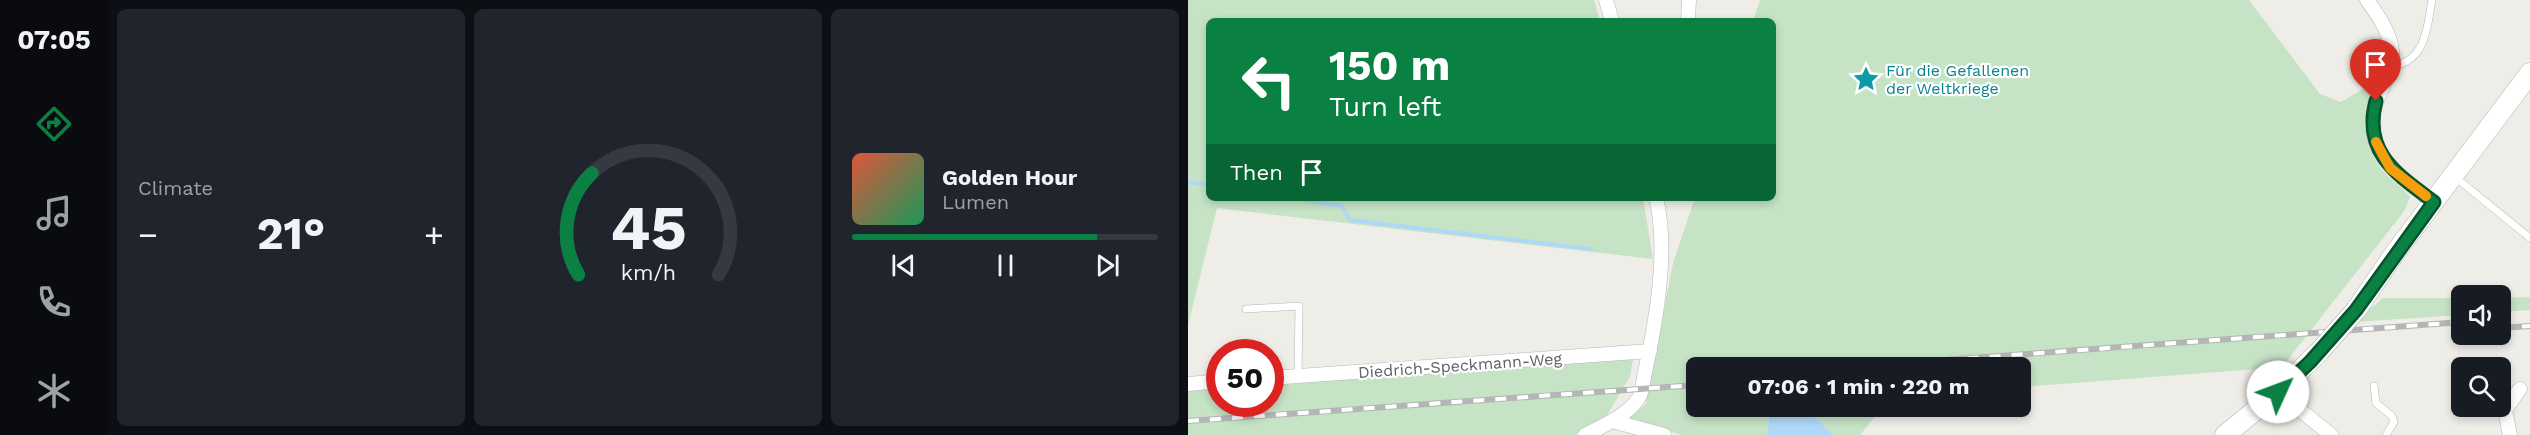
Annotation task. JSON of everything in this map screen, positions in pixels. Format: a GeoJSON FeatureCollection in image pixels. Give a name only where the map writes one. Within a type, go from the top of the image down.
{"type":"FeatureCollection","features":[{"type":"Feature","properties":{"kind":"main road"},"geometry":{"type":"LineString","coordinates":[[2225,435],[2278,392],[2319,352],[2356,310],[2530,73]]}},
{"type":"Feature","properties":{"kind":"street"},"geometry":{"type":"LineString","coordinates":[[1606,0],[1611,18]]}},
{"type":"Feature","properties":{"kind":"street"},"geometry":{"type":"LineString","coordinates":[[1688,18],[1689,0]]}},
{"type":"Feature","properties":{"kind":"street"},"geometry":{"type":"LineString","coordinates":[[2367,0],[2390,40],[2391,66],[2373,111],[2373,127],[2377,146],[2397,174],[2434,202]]}},
{"type":"Feature","properties":{"kind":"street"},"geometry":{"type":"LineString","coordinates":[[1585,435],[1612,421],[1639,398],[1650,351],[1661,278],[1657,201]]}},
{"type":"Feature","properties":{"kind":"street","name":"Diedrich-Speckmann-Weg"},"geometry":{"type":"LineString","coordinates":[[1284,377],[1650,351]]}},
{"type":"Feature","properties":{"kind":"street"},"geometry":{"type":"LineString","coordinates":[[1188,384],[1206,382]]}},
{"type":"Feature","properties":{"kind":"street"},"geometry":{"type":"LineString","coordinates":[[2510,435],[2505,410],[2520,389]]}},
{"type":"Feature","properties":{"kind":"street"},"geometry":{"type":"LineString","coordinates":[[2278,392],[2331,435]]}},
{"type":"Feature","properties":{"kind":"street"},"geometry":{"type":"LineString","coordinates":[[1612,421],[1664,435]]}},
{"type":"Feature","properties":{"kind":"lane"},"geometry":{"type":"LineString","coordinates":[[2391,66],[2409,60],[2425,41],[2432,0]]}},
{"type":"Feature","properties":{"kind":"lane"},"geometry":{"type":"LineString","coordinates":[[2453,175],[2530,238]]}},
{"type":"Feature","properties":{"kind":"lane"},"geometry":{"type":"LineString","coordinates":[[1246,309],[1299,306],[1298,376]]}},
{"type":"Feature","properties":{"kind":"lane"},"geometry":{"type":"LineString","coordinates":[[2374,386],[2376,404],[2392,416],[2394,423],[2386,435]]}},
{"type":"Feature","properties":{"kind":"green space"},"geometry":{"type":"Polygon","coordinates":[[[1188,0],[1594,0],[1599,18],[1206,18],[1206,201],[1643,201],[1653,259],[1217,208],[1188,325],[1188,0]]]}},
{"type":"Feature","properties":{"kind":"green space"},"geometry":{"type":"Polygon","coordinates":[[[1760,0],[2249,0],[2320,94],[2341,102],[2376,81],[2367,105],[2368,141],[2378,164],[2410,197],[2405,210],[2282,367],[2031,386],[2031,357],[1686,357],[1686,417],[1769,417],[1767,435],[1682,435],[1628,419],[1646,404],[1673,263],[1694,201],[1776,201],[1776,18],[1754,18],[1760,0]]]}},
{"type":"Feature","properties":{"kind":"green space"},"geometry":{"type":"Polygon","coordinates":[[[2530,297],[2530,310],[2511,311],[2511,298],[2530,297]]]}},
{"type":"Feature","properties":{"kind":"green space"},"geometry":{"type":"Polygon","coordinates":[[[2383,298],[2451,298],[2451,316],[2354,322],[2383,298]]]}},
{"type":"Feature","properties":{"kind":"green space"},"geometry":{"type":"Polygon","coordinates":[[[1634,355],[1630,376],[1605,419],[1574,435],[1188,435],[1188,386],[1206,385],[1206,417],[1284,417],[1284,379],[1634,355]]]}},
{"type":"Feature","properties":{"kind":"green space"},"geometry":{"type":"Polygon","coordinates":[[[1816,417],[1875,417],[1860,435],[1833,435],[1816,417]]]}},
{"type":"Feature","properties":{"kind":"water"},"geometry":{"type":"Polygon","coordinates":[[[1769,417],[1816,417],[1833,435],[1767,435],[1769,417]]]}},
{"type":"Feature","properties":{"kind":"waterway"},"geometry":{"type":"LineString","coordinates":[[1188,182],[1206,185]]}},
{"type":"Feature","properties":{"kind":"waterway"},"geometry":{"type":"LineString","coordinates":[[1310,201],[1341,206],[1350,220],[1591,249]]}},
{"type":"Feature","properties":{"kind":"railway"},"geometry":{"type":"LineString","coordinates":[[1986,357],[2451,323]]}},
{"type":"Feature","properties":{"kind":"railway"},"geometry":{"type":"LineString","coordinates":[[2511,327],[2530,326]]}},
{"type":"Feature","properties":{"kind":"railway"},"geometry":{"type":"LineString","coordinates":[[1188,421],[1686,386]]}},
{"type":"Feature","properties":{"kind":"slow traffic"},"geometry":{"type":"LineString","coordinates":[[2376,142],[2390,168],[2426,196]]}},
{"type":"Feature","properties":{"kind":"place","name":"Für die Gefallenen der Weltkriege"},"geometry":{"type":"Point","coordinates":[1866,79]}},
{"type":"Feature","properties":{"kind":"route"},"geometry":{"type":"LineString","coordinates":[[2278,392],[2310,362],[2356,310],[2434,202],[2390,168],[2381,155],[2373,127],[2373,111],[2376,101]]}}]}
